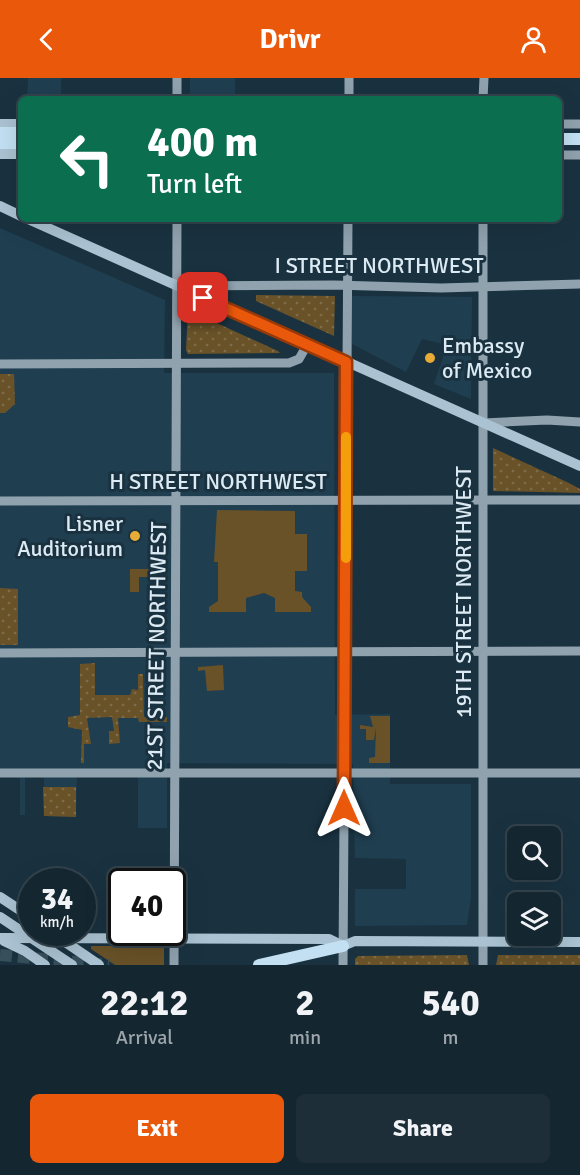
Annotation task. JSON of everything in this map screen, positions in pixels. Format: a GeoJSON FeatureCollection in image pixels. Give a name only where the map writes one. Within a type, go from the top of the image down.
{"type":"FeatureCollection","features":[{"type":"Feature","properties":{"kind":"highway"},"geometry":{"type":"LineString","coordinates":[[0,133],[18,133]]}},
{"type":"Feature","properties":{"kind":"highway"},"geometry":{"type":"LineString","coordinates":[[562,139],[580,139]]}},
{"type":"Feature","properties":{"kind":"highway"},"geometry":{"type":"LineString","coordinates":[[0,143],[18,143]]}},
{"type":"Feature","properties":{"kind":"highway"},"geometry":{"type":"LineString","coordinates":[[259,965],[343,946]]}},
{"type":"Feature","properties":{"kind":"main road"},"geometry":{"type":"LineString","coordinates":[[0,124],[18,124]]}},
{"type":"Feature","properties":{"kind":"main road"},"geometry":{"type":"LineString","coordinates":[[0,154],[18,154]]}},
{"type":"Feature","properties":{"kind":"main road"},"geometry":{"type":"LineString","coordinates":[[0,206],[18,215]]}},
{"type":"Feature","properties":{"kind":"main road"},"geometry":{"type":"LineString","coordinates":[[35,222],[580,466]]}},
{"type":"Feature","properties":{"kind":"main road"},"geometry":{"type":"LineString","coordinates":[[0,897],[18,909]]}},
{"type":"Feature","properties":{"kind":"main road"},"geometry":{"type":"LineString","coordinates":[[0,917],[18,929]]}},
{"type":"Feature","properties":{"kind":"main road"},"geometry":{"type":"LineString","coordinates":[[0,939],[18,938]]}},
{"type":"Feature","properties":{"kind":"main road"},"geometry":{"type":"LineString","coordinates":[[186,938],[329,939],[343,946],[355,941],[580,942]]}},
{"type":"Feature","properties":{"kind":"main road"},"geometry":{"type":"LineString","coordinates":[[0,939],[25,951],[45,965]]}},
{"type":"Feature","properties":{"kind":"main road"},"geometry":{"type":"LineString","coordinates":[[44,946],[72,965]]}},
{"type":"Feature","properties":{"kind":"main road"},"geometry":{"type":"LineString","coordinates":[[72,946],[99,965]]}},
{"type":"Feature","properties":{"kind":"street"},"geometry":{"type":"LineString","coordinates":[[177,78],[177,96]]}},
{"type":"Feature","properties":{"kind":"street"},"geometry":{"type":"LineString","coordinates":[[349,78],[349,96]]}},
{"type":"Feature","properties":{"kind":"street"},"geometry":{"type":"LineString","coordinates":[[483,96],[484,78]]}},
{"type":"Feature","properties":{"kind":"street"},"geometry":{"type":"LineString","coordinates":[[562,124],[580,124]]}},
{"type":"Feature","properties":{"kind":"street"},"geometry":{"type":"LineString","coordinates":[[562,155],[580,155]]}},
{"type":"Feature","properties":{"kind":"street","name":"21ST STREET NORTHWEST"},"geometry":{"type":"LineString","coordinates":[[174,868],[177,222]]}},
{"type":"Feature","properties":{"kind":"street"},"geometry":{"type":"LineString","coordinates":[[343,965],[348,222]]}},
{"type":"Feature","properties":{"kind":"street","name":"19TH STREET NORTHWEST"},"geometry":{"type":"LineString","coordinates":[[483,222],[483,965]]}},
{"type":"Feature","properties":{"kind":"street","name":"I STREET NORTHWEST"},"geometry":{"type":"LineString","coordinates":[[177,286],[580,284]]}},
{"type":"Feature","properties":{"kind":"street"},"geometry":{"type":"LineString","coordinates":[[0,364],[289,363],[299,358],[307,345]]}},
{"type":"Feature","properties":{"kind":"street"},"geometry":{"type":"LineString","coordinates":[[483,423],[547,420],[580,422]]}},
{"type":"Feature","properties":{"kind":"street","name":"H STREET NORTHWEST"},"geometry":{"type":"LineString","coordinates":[[0,501],[580,500]]}},
{"type":"Feature","properties":{"kind":"street"},"geometry":{"type":"LineString","coordinates":[[0,653],[580,651]]}},
{"type":"Feature","properties":{"kind":"street"},"geometry":{"type":"LineString","coordinates":[[0,773],[580,773]]}},
{"type":"Feature","properties":{"kind":"street","name":"21ST STREET NORTHWEST"},"geometry":{"type":"LineString","coordinates":[[174,946],[174,965]]}},
{"type":"Feature","properties":{"kind":"shaded area"},"geometry":{"type":"Polygon","coordinates":[[[28,78],[61,78],[61,96],[27,96],[28,78]]]}},
{"type":"Feature","properties":{"kind":"shaded area"},"geometry":{"type":"Polygon","coordinates":[[[190,78],[235,78],[235,96],[190,96],[190,78]]]}},
{"type":"Feature","properties":{"kind":"shaded area"},"geometry":{"type":"Polygon","coordinates":[[[0,228],[165,300],[164,373],[334,373],[335,715],[390,714],[390,784],[471,784],[471,898],[467,925],[355,926],[355,889],[406,889],[406,859],[355,858],[353,764],[167,763],[167,828],[138,828],[138,774],[77,773],[76,817],[44,816],[44,774],[25,774],[25,815],[20,815],[20,774],[0,773],[0,228]]]}},
{"type":"Feature","properties":{"kind":"shaded area"},"geometry":{"type":"Polygon","coordinates":[[[256,295],[335,296],[334,336],[256,301],[256,295]]]}},
{"type":"Feature","properties":{"kind":"shaded area"},"geometry":{"type":"Polygon","coordinates":[[[352,296],[472,297],[471,399],[434,384],[447,345],[422,339],[406,372],[352,344],[352,296]]]}},
{"type":"Feature","properties":{"kind":"shaded area"},"geometry":{"type":"Polygon","coordinates":[[[188,310],[280,353],[188,354],[186,350],[188,310]]]}},
{"type":"Feature","properties":{"kind":"shaded area"},"geometry":{"type":"Polygon","coordinates":[[[0,374],[14,374],[15,404],[5,413],[0,413],[0,374]]]}},
{"type":"Feature","properties":{"kind":"shaded area"},"geometry":{"type":"Polygon","coordinates":[[[493,448],[569,483],[580,489],[580,493],[493,491],[493,448]]]}},
{"type":"Feature","properties":{"kind":"shaded area"},"geometry":{"type":"Polygon","coordinates":[[[217,510],[295,511],[295,534],[307,534],[307,571],[295,571],[295,591],[302,592],[302,597],[311,607],[311,612],[275,612],[275,598],[264,593],[246,598],[246,612],[209,612],[209,607],[218,601],[218,562],[214,562],[217,510]]]}},
{"type":"Feature","properties":{"kind":"shaded area"},"geometry":{"type":"Polygon","coordinates":[[[130,569],[153,569],[165,577],[139,577],[139,592],[130,592],[130,569]]]}},
{"type":"Feature","properties":{"kind":"shaded area"},"geometry":{"type":"Polygon","coordinates":[[[0,588],[18,589],[18,645],[0,645],[0,588]]]}},
{"type":"Feature","properties":{"kind":"shaded area"},"geometry":{"type":"Polygon","coordinates":[[[95,663],[95,695],[130,695],[132,689],[138,690],[138,674],[143,674],[144,717],[167,717],[167,722],[139,722],[138,718],[118,718],[120,743],[109,744],[109,731],[114,731],[112,717],[87,718],[91,744],[84,744],[84,763],[81,763],[82,730],[68,727],[68,717],[80,715],[80,664],[95,663]]]}},
{"type":"Feature","properties":{"kind":"shaded area"},"geometry":{"type":"Polygon","coordinates":[[[223,665],[224,690],[207,691],[205,670],[198,671],[198,667],[223,665]]]}},
{"type":"Feature","properties":{"kind":"shaded area"},"geometry":{"type":"Polygon","coordinates":[[[370,716],[390,716],[390,763],[369,763],[369,758],[375,757],[376,728],[374,740],[366,740],[366,729],[360,729],[360,725],[373,727],[370,716]]]}},
{"type":"Feature","properties":{"kind":"shaded area"},"geometry":{"type":"Polygon","coordinates":[[[43,787],[76,787],[76,817],[44,816],[43,787]]]}},
{"type":"Feature","properties":{"kind":"shaded area"},"geometry":{"type":"Polygon","coordinates":[[[91,946],[161,946],[164,947],[164,965],[115,965],[91,949],[91,946]]]}},
{"type":"Feature","properties":{"kind":"shaded area"},"geometry":{"type":"Polygon","coordinates":[[[467,955],[469,965],[355,965],[355,959],[358,956],[467,955]]]}},
{"type":"Feature","properties":{"kind":"shaded area"},"geometry":{"type":"Polygon","coordinates":[[[498,955],[580,955],[580,965],[496,965],[498,955]]]}},
{"type":"Feature","properties":{"kind":"tunnel"},"geometry":{"type":"LineString","coordinates":[[0,955],[109,965]]}},
{"type":"Feature","properties":{"kind":"slow traffic"},"geometry":{"type":"LineString","coordinates":[[346,437],[346,558]]}},
{"type":"Feature","properties":{"kind":"place","name":"Embassy of Mexico"},"geometry":{"type":"Point","coordinates":[430,358]}},
{"type":"Feature","properties":{"kind":"place","name":"Lisner Auditorium"},"geometry":{"type":"Point","coordinates":[135,536]}},
{"type":"Feature","properties":{"kind":"route"},"geometry":{"type":"LineString","coordinates":[[203,298],[346,362],[344,808]]}}]}
